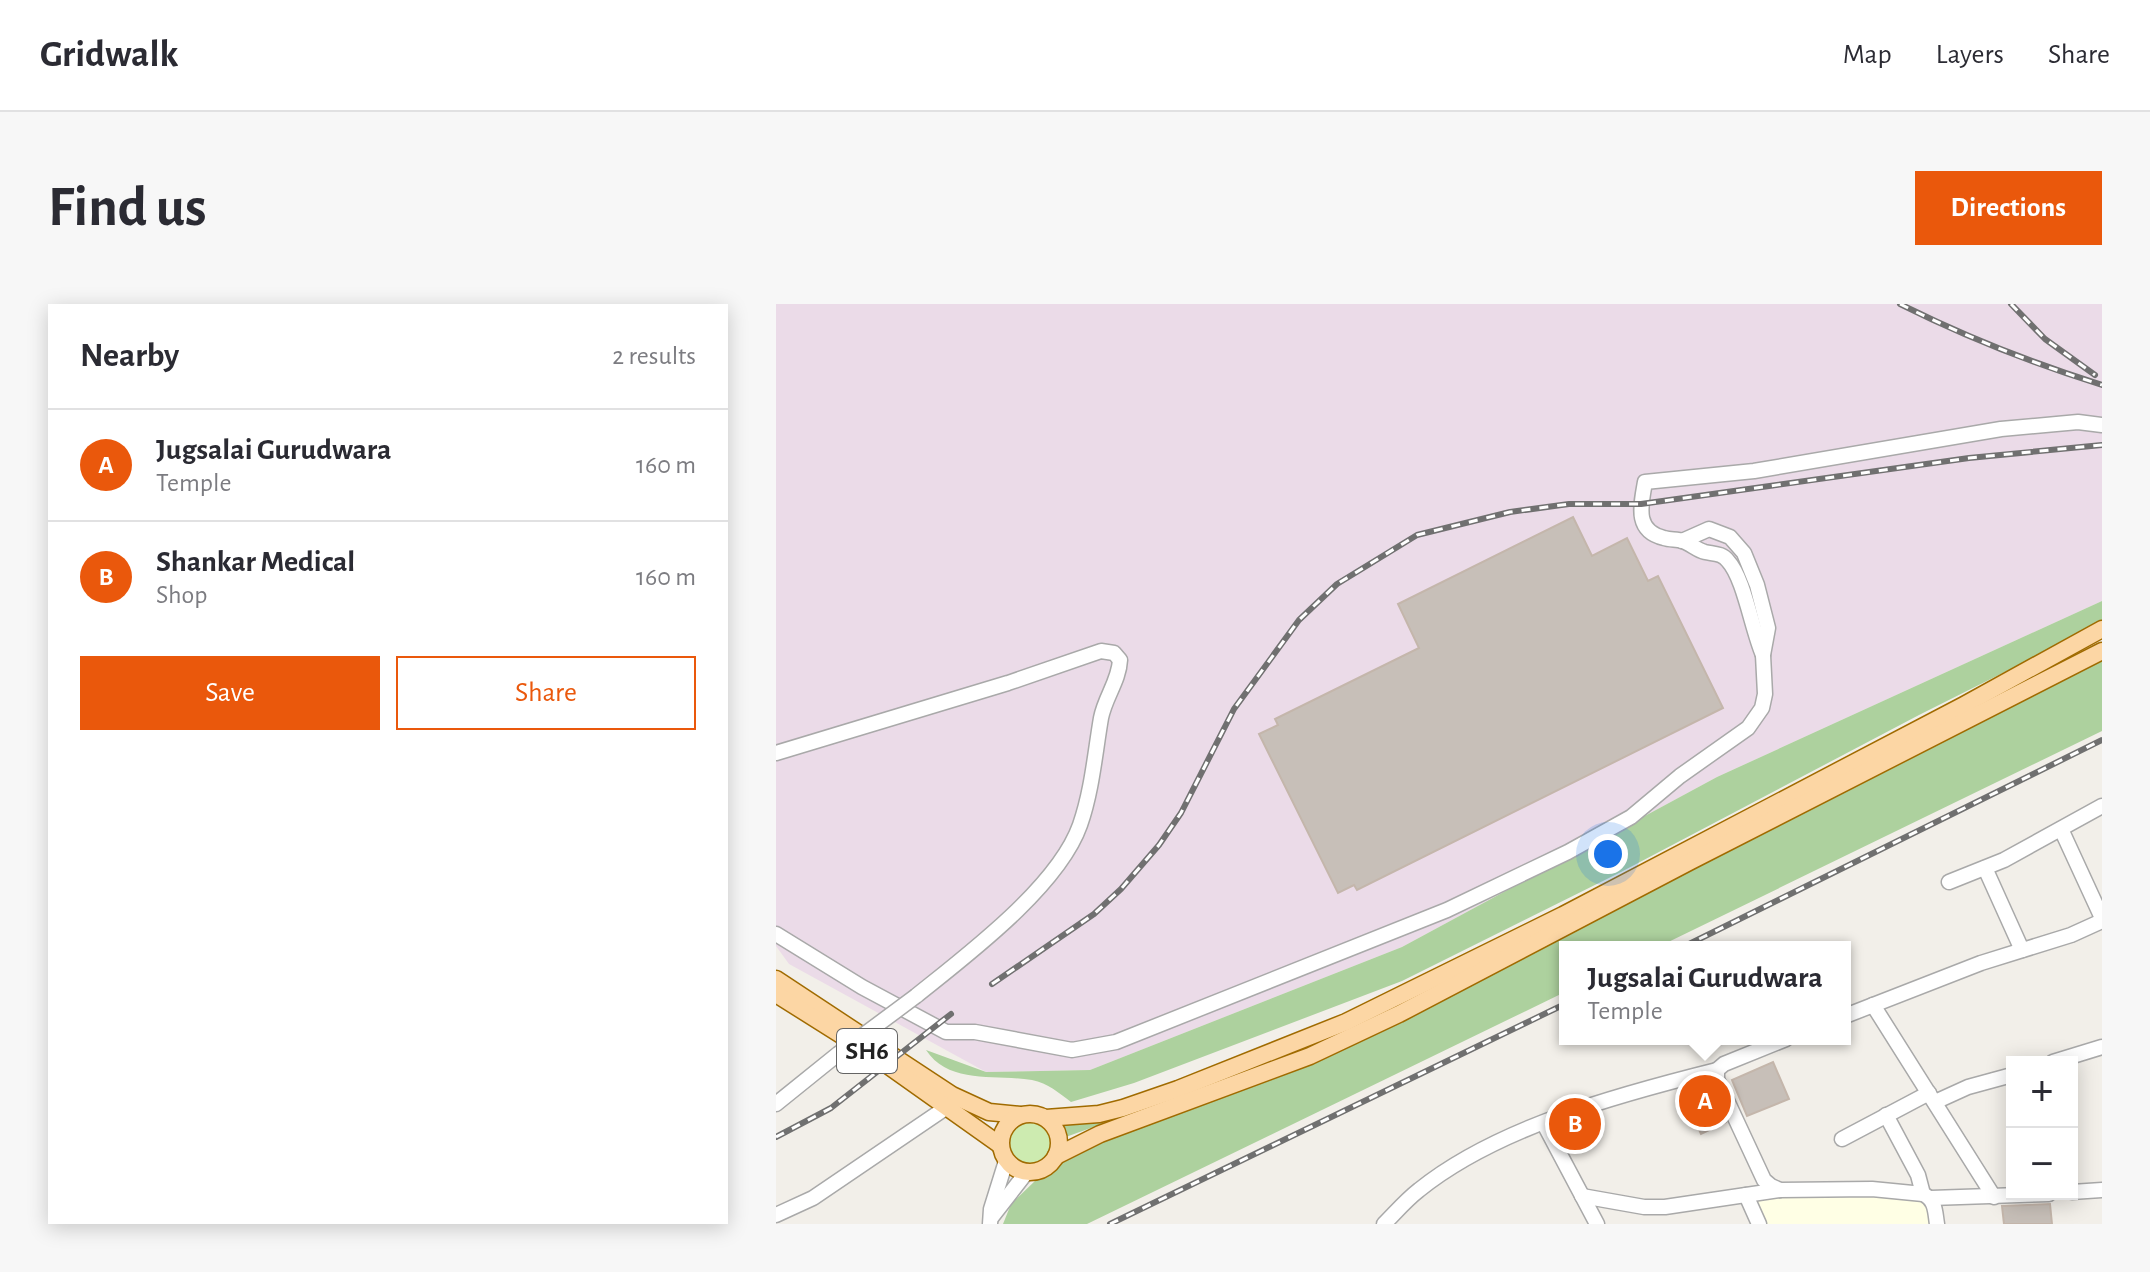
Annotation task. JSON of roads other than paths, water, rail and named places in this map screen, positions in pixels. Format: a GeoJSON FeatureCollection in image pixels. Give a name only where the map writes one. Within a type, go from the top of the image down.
{"type":"FeatureCollection","features":[{"type":"Feature","properties":{"kind":"main road","name":"SH6"},"geometry":{"type":"LineString","coordinates":[[776,979],[952,1095],[989,1112],[1046,1118],[1099,1114],[1123,1108],[1346,1022],[1563,915],[1964,705],[2102,629]]}},
{"type":"Feature","properties":{"kind":"main road"},"geometry":{"type":"LineString","coordinates":[[1056,1156],[1113,1129],[1310,1056],[1399,1014],[2102,651]]}},
{"type":"Feature","properties":{"kind":"main road","name":"SH6"},"geometry":{"type":"LineString","coordinates":[[776,994],[876,1057],[947,1107],[1003,1153],[1015,1169],[1026,1173]]}},
{"type":"Feature","properties":{"kind":"main road"},"geometry":{"type":"LineString","coordinates":[[1003,1153],[1005,1127],[1020,1115]]}},
{"type":"Feature","properties":{"kind":"main road"},"geometry":{"type":"LineString","coordinates":[[1026,1173],[1038,1172],[1049,1166],[1056,1156],[1058,1135],[1046,1118]]}},
{"type":"Feature","properties":{"kind":"street"},"geometry":{"type":"LineString","coordinates":[[1763,655],[1753,634],[1737,578],[1728,561],[1722,555],[1701,552],[1682,541],[1651,533],[1643,523],[1640,514],[1645,482],[1754,471],[2001,429],[2078,422],[2102,425]]}},
{"type":"Feature","properties":{"kind":"street"},"geometry":{"type":"LineString","coordinates":[[776,934],[862,987],[946,1032],[975,1032],[1072,1050],[1116,1042],[1447,910],[1555,859],[1631,817],[1756,719],[1765,694],[1763,655],[1768,628],[1764,605],[1744,553],[1737,542],[1709,529],[1682,541]]}},
{"type":"Feature","properties":{"kind":"street"},"geometry":{"type":"LineString","coordinates":[[776,753],[1008,683],[1101,651],[1114,653],[1120,660],[1120,670],[1102,714],[1089,791],[1079,827],[1067,851],[1020,908],[916,996],[776,1104]]}},
{"type":"Feature","properties":{"kind":"street"},"geometry":{"type":"LineString","coordinates":[[1949,882],[1985,868],[2102,806]]}},
{"type":"Feature","properties":{"kind":"street"},"geometry":{"type":"LineString","coordinates":[[1851,1014],[1981,963],[2071,935],[2102,920],[2061,829]]}},
{"type":"Feature","properties":{"kind":"street"},"geometry":{"type":"LineString","coordinates":[[1985,868],[2022,950]]}},
{"type":"Feature","properties":{"kind":"street"},"geometry":{"type":"LineString","coordinates":[[1873,1005],[1994,1197]]}},
{"type":"Feature","properties":{"kind":"street"},"geometry":{"type":"LineString","coordinates":[[1384,1224],[1418,1190],[1460,1161],[1621,1094],[1717,1070],[1724,1064],[1771,1045]]}},
{"type":"Feature","properties":{"kind":"street"},"geometry":{"type":"LineString","coordinates":[[2073,1056],[2102,1047]]}},
{"type":"Feature","properties":{"kind":"street"},"geometry":{"type":"LineString","coordinates":[[1717,1070],[1717,1079],[1764,1180],[1780,1190]]}},
{"type":"Feature","properties":{"kind":"street"},"geometry":{"type":"LineString","coordinates":[[1842,1139],[1886,1115],[1932,1097],[2006,1077]]}},
{"type":"Feature","properties":{"kind":"street"},"geometry":{"type":"LineString","coordinates":[[776,1215],[813,1198],[947,1107]]}},
{"type":"Feature","properties":{"kind":"street"},"geometry":{"type":"LineString","coordinates":[[1886,1115],[1918,1175],[1937,1224]]}},
{"type":"Feature","properties":{"kind":"street"},"geometry":{"type":"LineString","coordinates":[[1544,1124],[1597,1224]]}},
{"type":"Feature","properties":{"kind":"street"},"geometry":{"type":"LineString","coordinates":[[990,1221],[1003,1153]]}},
{"type":"Feature","properties":{"kind":"street"},"geometry":{"type":"LineString","coordinates":[[990,1221],[1026,1173]]}},
{"type":"Feature","properties":{"kind":"street"},"geometry":{"type":"LineString","coordinates":[[1582,1196],[1644,1207],[1665,1207],[1780,1190],[1872,1189],[1927,1196],[2006,1196]]}},
{"type":"Feature","properties":{"kind":"street"},"geometry":{"type":"LineString","coordinates":[[2078,1192],[2102,1190]]}},
{"type":"Feature","properties":{"kind":"street"},"geometry":{"type":"LineString","coordinates":[[1746,1195],[1759,1224]]}},
{"type":"Feature","properties":{"kind":"railway"},"geometry":{"type":"LineString","coordinates":[[1900,304],[2000,349],[2102,385]]}},
{"type":"Feature","properties":{"kind":"railway"},"geometry":{"type":"LineString","coordinates":[[2011,304],[2045,339],[2095,375]]}},
{"type":"Feature","properties":{"kind":"railway"},"geometry":{"type":"LineString","coordinates":[[992,984],[1094,914],[1121,889],[1159,845],[1181,813],[1234,709],[1299,620],[1337,584],[1417,535],[1510,512],[1569,504],[1641,504],[1969,458],[2102,445]]}},
{"type":"Feature","properties":{"kind":"railway"},"geometry":{"type":"LineString","coordinates":[[1695,941],[2102,740]]}},
{"type":"Feature","properties":{"kind":"railway"},"geometry":{"type":"LineString","coordinates":[[1110,1224],[1559,1007]]}},
{"type":"Feature","properties":{"kind":"railway"},"geometry":{"type":"LineString","coordinates":[[776,1137],[831,1108],[951,1014]]}},
{"type":"Feature","properties":{"kind":"place","name":"Jugsalai Gurudwara"},"geometry":{"type":"Point","coordinates":[1705,1101]}},
{"type":"Feature","properties":{"kind":"place","name":"Shankar Medical"},"geometry":{"type":"Point","coordinates":[1575,1124]}}]}
